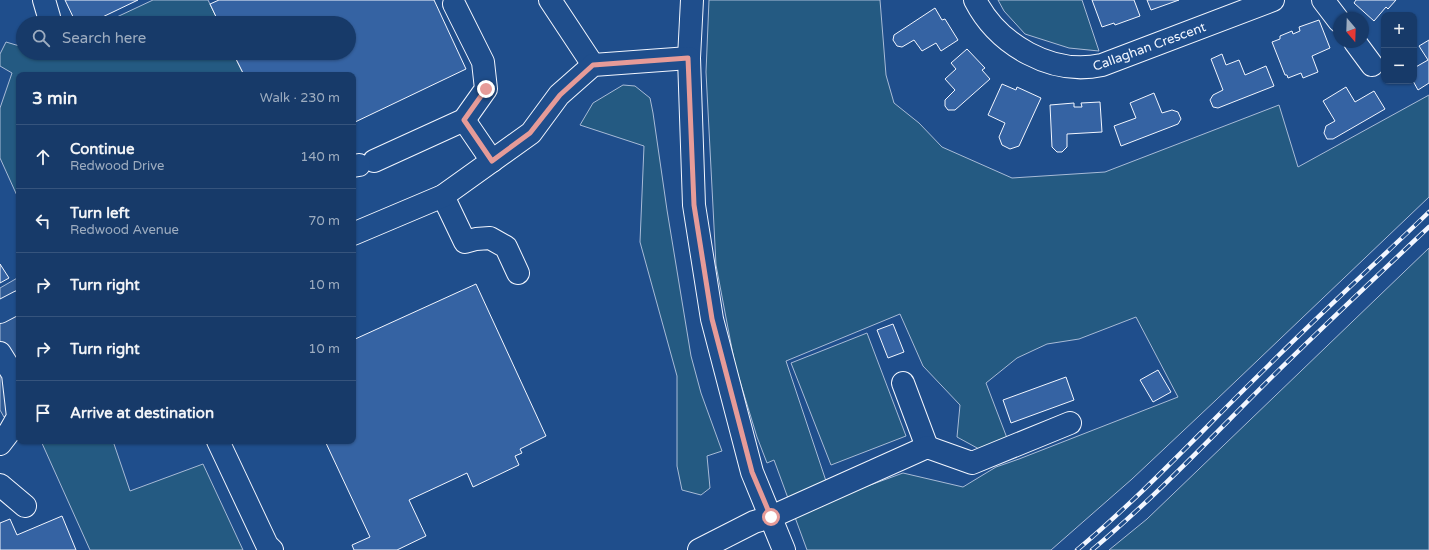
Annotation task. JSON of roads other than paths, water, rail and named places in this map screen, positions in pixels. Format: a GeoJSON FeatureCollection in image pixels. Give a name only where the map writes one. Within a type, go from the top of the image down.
{"type":"FeatureCollection","features":[{"type":"Feature","properties":{"kind":"street"},"geometry":{"type":"LineString","coordinates":[[550,0],[593,65]]}},
{"type":"Feature","properties":{"kind":"street"},"geometry":{"type":"LineString","coordinates":[[692,0],[688,58],[694,205],[712,319],[752,472],[784,550]]}},
{"type":"Feature","properties":{"kind":"street","name":"Callaghan Crescent"},"geometry":{"type":"LineString","coordinates":[[975,0],[982,12],[1000,34],[1020,50],[1054,64],[1078,68],[1090,68],[1102,65],[1273,0]]}},
{"type":"Feature","properties":{"kind":"street"},"geometry":{"type":"LineString","coordinates":[[1323,0],[1333,13]]}},
{"type":"Feature","properties":{"kind":"street"},"geometry":{"type":"LineString","coordinates":[[362,164],[464,120],[486,89],[483,62],[454,4]]}},
{"type":"Feature","properties":{"kind":"street"},"geometry":{"type":"LineString","coordinates":[[1359,48],[1372,65]]}},
{"type":"Feature","properties":{"kind":"street"},"geometry":{"type":"LineString","coordinates":[[356,233],[443,196],[530,133],[560,95],[593,65],[688,58]]}},
{"type":"Feature","properties":{"kind":"street"},"geometry":{"type":"LineString","coordinates":[[464,120],[492,161]]}},
{"type":"Feature","properties":{"kind":"street"},"geometry":{"type":"LineString","coordinates":[[443,196],[465,242],[476,239],[490,238],[506,247],[518,273]]}},
{"type":"Feature","properties":{"kind":"street"},"geometry":{"type":"LineString","coordinates":[[0,312],[16,304]]}},
{"type":"Feature","properties":{"kind":"street"},"geometry":{"type":"LineString","coordinates":[[0,353],[16,372]]}},
{"type":"Feature","properties":{"kind":"street"},"geometry":{"type":"LineString","coordinates":[[903,383],[927,447]]}},
{"type":"Feature","properties":{"kind":"street"},"geometry":{"type":"LineString","coordinates":[[5,437],[16,420]]}},
{"type":"Feature","properties":{"kind":"street"},"geometry":{"type":"LineString","coordinates":[[699,550],[754,522],[771,517],[927,447],[972,463],[1070,423]]}},
{"type":"Feature","properties":{"kind":"street"},"geometry":{"type":"LineString","coordinates":[[219,444],[267,545],[272,550]]}},
{"type":"Feature","properties":{"kind":"street"},"geometry":{"type":"LineString","coordinates":[[0,485],[25,506]]}},
{"type":"Feature","properties":{"kind":"railway"},"geometry":{"type":"LineString","coordinates":[[1077,550],[1151,483],[1329,307],[1429,212]]}},
{"type":"Feature","properties":{"kind":"railway"},"geometry":{"type":"LineString","coordinates":[[1092,550],[1165,484],[1298,351],[1429,227]]}}]}
